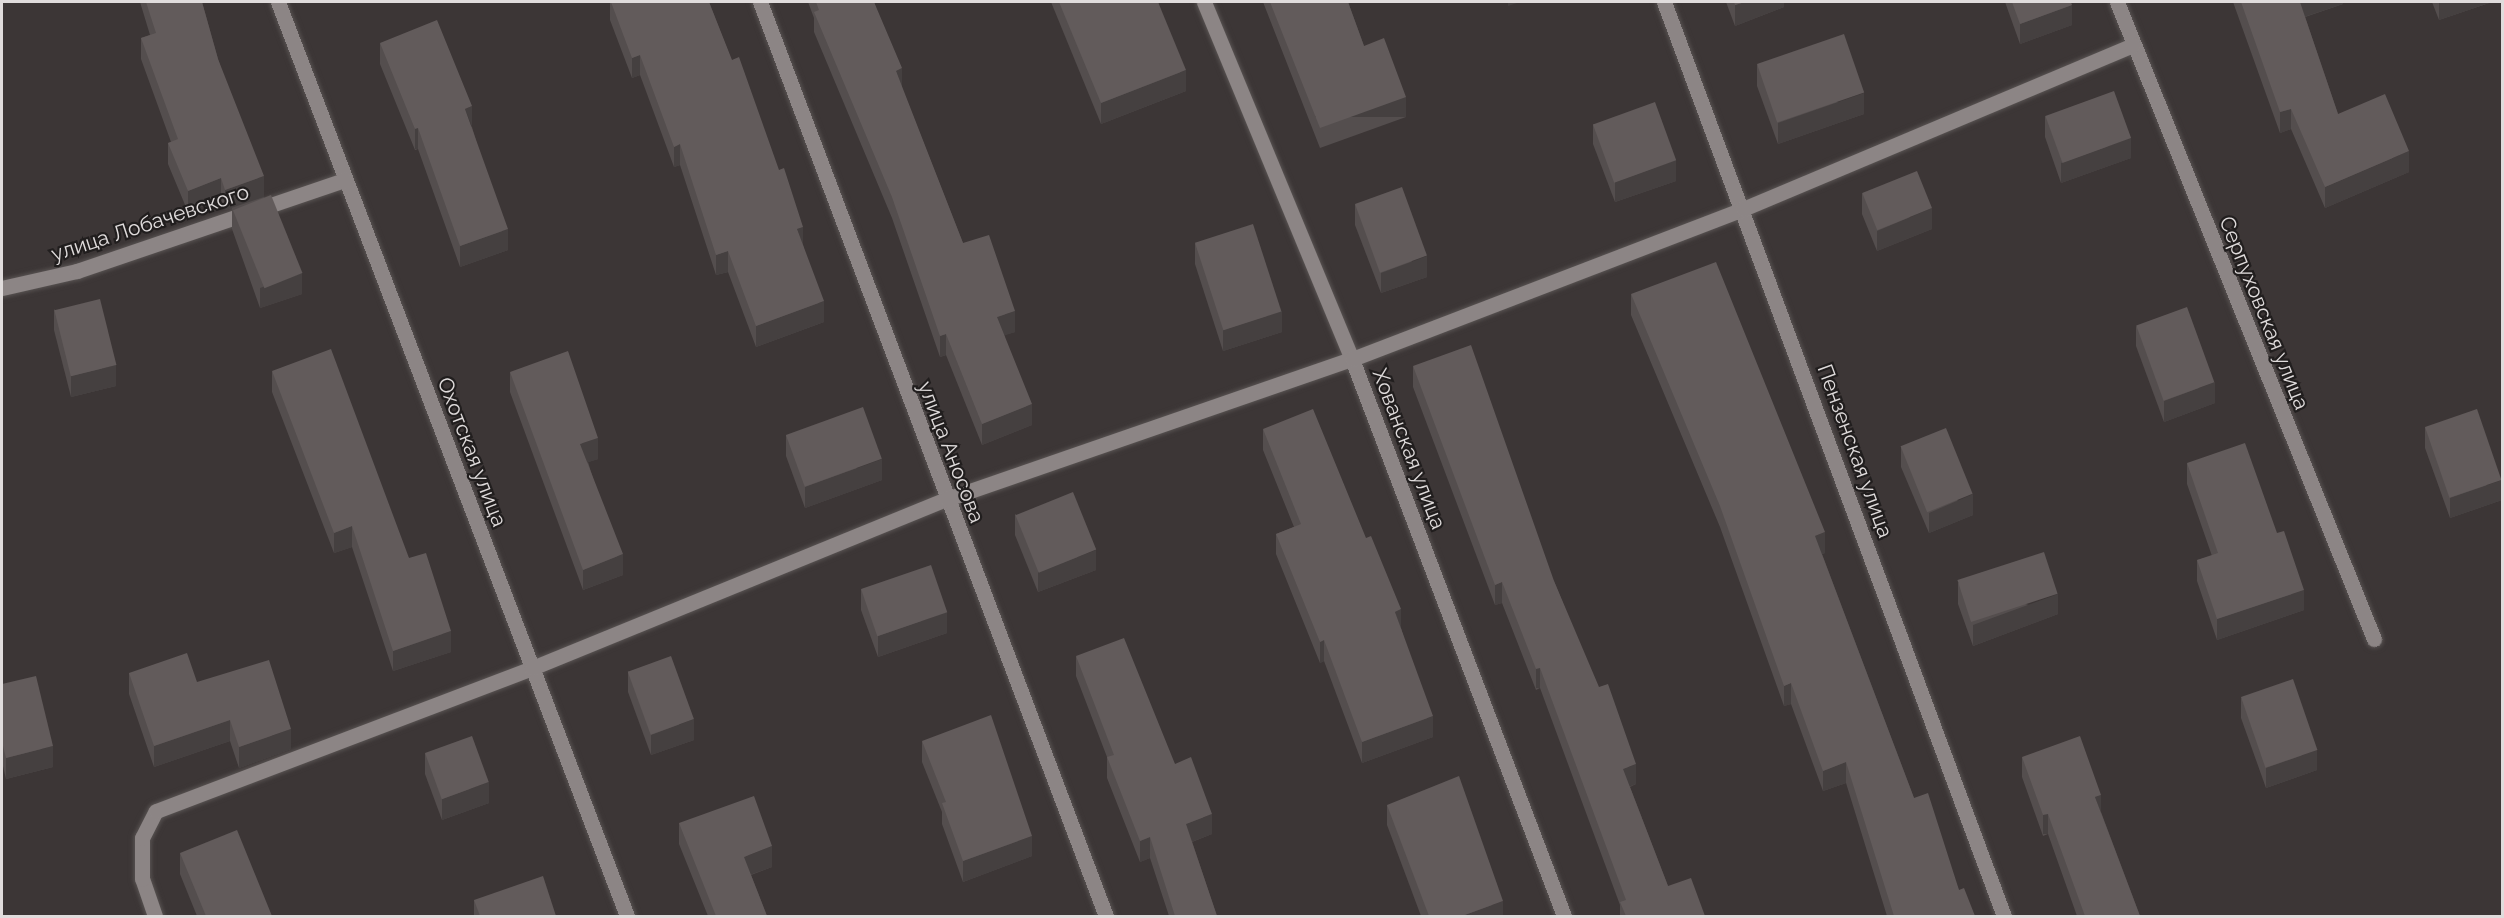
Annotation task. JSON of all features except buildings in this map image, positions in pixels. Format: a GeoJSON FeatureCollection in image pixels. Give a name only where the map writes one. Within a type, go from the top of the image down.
{"type":"FeatureCollection","features":[{"type":"Feature","properties":{"kind":"street","name":"Охотская улица"},"geometry":{"type":"LineString","coordinates":[[278,2],[627,916]]}},
{"type":"Feature","properties":{"kind":"street","name":"улица Аносова"},"geometry":{"type":"LineString","coordinates":[[760,2],[1106,916]]}},
{"type":"Feature","properties":{"kind":"street","name":"Хованская улица"},"geometry":{"type":"LineString","coordinates":[[1204,2],[1352,359],[1564,916]]}},
{"type":"Feature","properties":{"kind":"street","name":"Пензенская улица"},"geometry":{"type":"LineString","coordinates":[[1664,2],[2004,916]]}},
{"type":"Feature","properties":{"kind":"street","name":"Серпуховская улица"},"geometry":{"type":"LineString","coordinates":[[2117,2],[2374,639]]}},
{"type":"Feature","properties":{"kind":"street"},"geometry":{"type":"LineString","coordinates":[[155,916],[142,879],[142,838],[156,811],[532,668],[947,499],[1352,359],[1743,210],[2133,45]]}},
{"type":"Feature","properties":{"kind":"street","name":"улица Лобачевского"},"geometry":{"type":"LineString","coordinates":[[2,288],[77,271],[345,180]]}}]}
